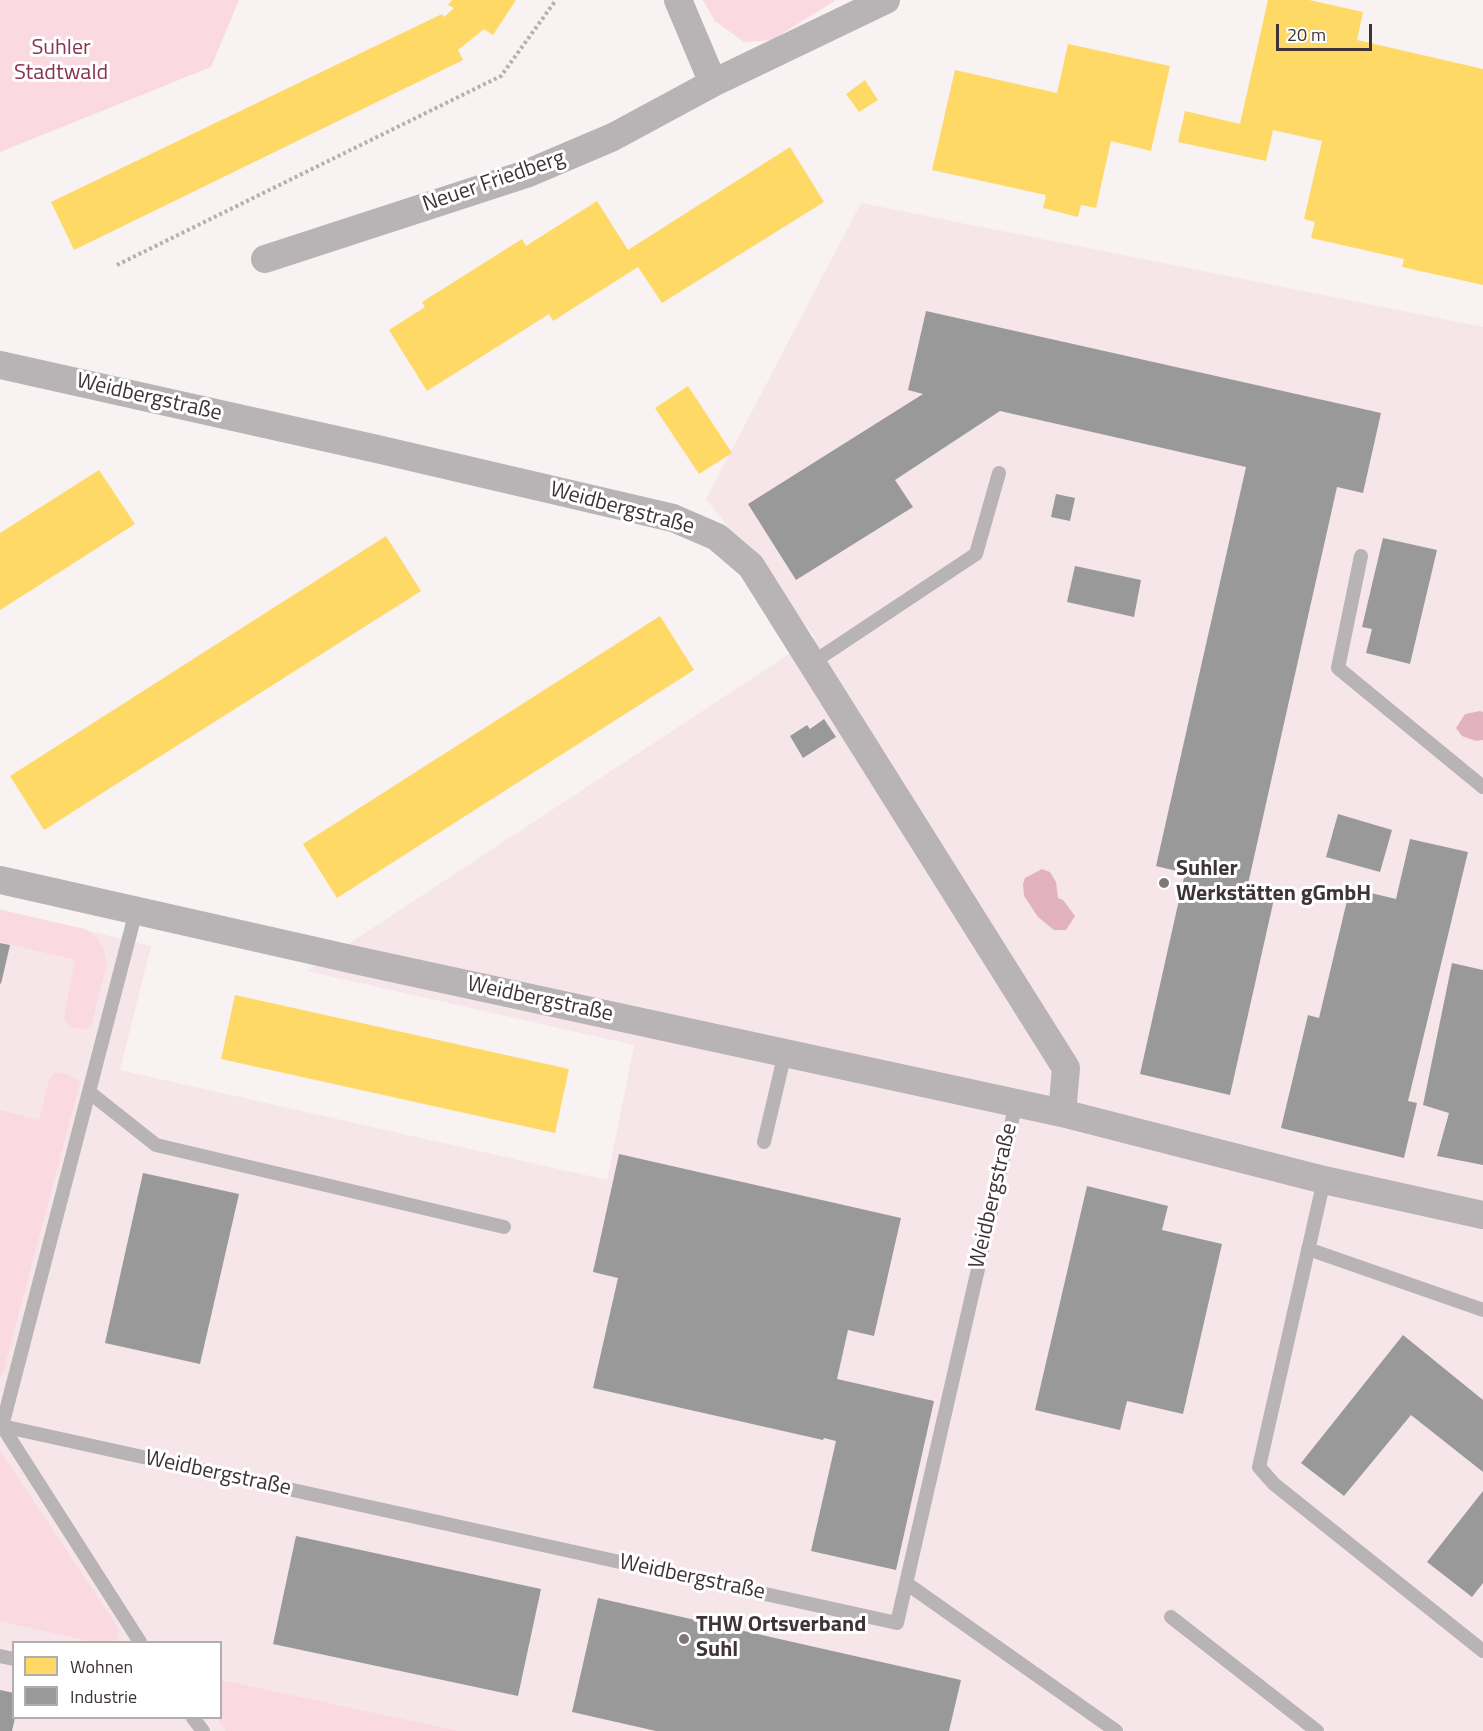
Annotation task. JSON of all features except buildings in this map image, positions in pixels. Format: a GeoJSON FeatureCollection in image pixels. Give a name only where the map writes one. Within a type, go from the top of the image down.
{"type":"FeatureCollection","features":[{"type":"Feature","properties":{"kind":"street"},"geometry":{"type":"LineString","coordinates":[[678,0],[713,83]]}},
{"type":"Feature","properties":{"kind":"street","name":"Neuer Friedberg"},"geometry":{"type":"LineString","coordinates":[[265,259],[526,174],[613,137],[713,83],[886,0]]}},
{"type":"Feature","properties":{"kind":"street","name":"Weidbergstraße"},"geometry":{"type":"LineString","coordinates":[[0,365],[673,518],[717,537],[751,566],[1066,1068],[1062,1113]]}},
{"type":"Feature","properties":{"kind":"street","name":"Weidbergstraße"},"geometry":{"type":"LineString","coordinates":[[0,880],[1062,1113],[1324,1180],[1483,1215]]}},
{"type":"Feature","properties":{"kind":"lane"},"geometry":{"type":"LineString","coordinates":[[812,663],[976,554],[999,473]]}},
{"type":"Feature","properties":{"kind":"lane"},"geometry":{"type":"LineString","coordinates":[[1361,556],[1338,669],[1483,787]]}},
{"type":"Feature","properties":{"kind":"lane"},"geometry":{"type":"LineString","coordinates":[[135,911],[1,1426],[139,1641]]}},
{"type":"Feature","properties":{"kind":"lane"},"geometry":{"type":"LineString","coordinates":[[764,1142],[785,1053]]}},
{"type":"Feature","properties":{"kind":"lane"},"geometry":{"type":"LineString","coordinates":[[89,1092],[156,1145],[504,1227]]}},
{"type":"Feature","properties":{"kind":"lane","name":"Weidbergstraße"},"geometry":{"type":"LineString","coordinates":[[1,1426],[897,1623],[1016,1104]]}},
{"type":"Feature","properties":{"kind":"lane"},"geometry":{"type":"LineString","coordinates":[[1324,1180],[1259,1467],[1274,1484],[1483,1651]]}},
{"type":"Feature","properties":{"kind":"lane"},"geometry":{"type":"LineString","coordinates":[[1308,1249],[1483,1310]]}},
{"type":"Feature","properties":{"kind":"lane"},"geometry":{"type":"LineString","coordinates":[[906,1583],[1116,1731]]}},
{"type":"Feature","properties":{"kind":"lane"},"geometry":{"type":"LineString","coordinates":[[1171,1617],[1317,1731]]}},
{"type":"Feature","properties":{"kind":"lane"},"geometry":{"type":"LineString","coordinates":[[194,1719],[203,1731]]}},
{"type":"Feature","properties":{"kind":"path"},"geometry":{"type":"LineString","coordinates":[[117,265],[501,75],[556,0]]}},
{"type":"Feature","properties":{"kind":"shaded area"},"geometry":{"type":"Polygon","coordinates":[[[861,203],[1483,327],[1483,1731],[0,1731],[0,909],[151,946],[120,1070],[607,1180],[634,1045],[307,971],[815,637],[706,499],[861,203]]]}},
{"type":"Feature","properties":{"kind":"shaded area"},"geometry":{"type":"Polygon","coordinates":[[[1483,712],[1483,740],[1476,741],[1462,736],[1456,728],[1465,714],[1483,712]]]}},
{"type":"Feature","properties":{"kind":"shaded area"},"geometry":{"type":"Polygon","coordinates":[[[1042,869],[1050,872],[1056,882],[1058,898],[1063,900],[1075,916],[1066,930],[1054,930],[1038,917],[1024,896],[1025,878],[1042,869]]]}},
{"type":"Feature","properties":{"kind":"green space","name":"Suhler Stadtwald"},"geometry":{"type":"Polygon","coordinates":[[[0,0],[239,0],[211,67],[0,152],[0,0]]]}},
{"type":"Feature","properties":{"kind":"green space"},"geometry":{"type":"Polygon","coordinates":[[[703,0],[836,0],[772,40],[744,42],[715,21],[703,0]]]}},
{"type":"Feature","properties":{"kind":"green space"},"geometry":{"type":"Polygon","coordinates":[[[0,910],[85,929],[97,937],[107,963],[91,1026],[85,1029],[75,1028],[64,1018],[75,960],[0,942],[0,910]]]}},
{"type":"Feature","properties":{"kind":"green space"},"geometry":{"type":"Polygon","coordinates":[[[54,1073],[67,1074],[80,1082],[3,1373],[0,1377],[0,1110],[39,1120],[48,1083],[54,1073]]]}},
{"type":"Feature","properties":{"kind":"green space"},"geometry":{"type":"Polygon","coordinates":[[[0,1451],[119,1629],[116,1641],[89,1641],[0,1621],[0,1451]]]}},
{"type":"Feature","properties":{"kind":"green space"},"geometry":{"type":"Polygon","coordinates":[[[222,1680],[458,1731],[226,1731],[218,1719],[222,1719],[222,1680]]]}},
{"type":"Feature","properties":{"kind":"place","name":"Suhler Werkstätten gGmbH"},"geometry":{"type":"Point","coordinates":[1164,883]}},
{"type":"Feature","properties":{"kind":"place","name":"THW Ortsverband Suhl"},"geometry":{"type":"Point","coordinates":[684,1639]}}]}
